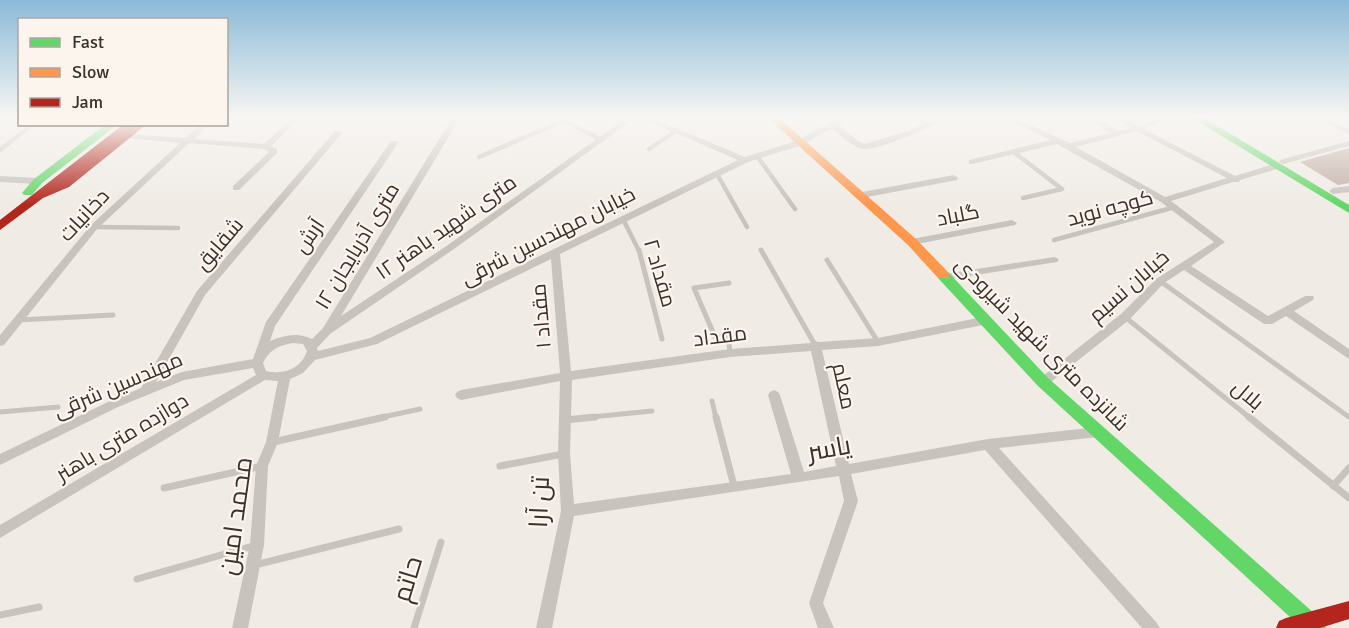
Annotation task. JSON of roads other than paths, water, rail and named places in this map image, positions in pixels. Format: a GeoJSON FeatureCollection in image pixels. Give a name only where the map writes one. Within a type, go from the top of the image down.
{"type":"FeatureCollection","features":[{"type":"Feature","properties":{"kind":"main road"},"geometry":{"type":"LineString","coordinates":[[0,226],[86,147]]}},
{"type":"Feature","properties":{"kind":"main road"},"geometry":{"type":"LineString","coordinates":[[0,213],[98,147]]}},
{"type":"Feature","properties":{"kind":"main road"},"geometry":{"type":"LineString","coordinates":[[42,186],[65,185],[105,147]]}},
{"type":"Feature","properties":{"kind":"main road","name":"شانزده متری شهید شیرودی"},"geometry":{"type":"LineString","coordinates":[[804,147],[862,195],[912,242],[983,321],[1043,382],[1313,625]]}},
{"type":"Feature","properties":{"kind":"main road"},"geometry":{"type":"LineString","coordinates":[[1250,147],[1349,201]]}},
{"type":"Feature","properties":{"kind":"main road"},"geometry":{"type":"LineString","coordinates":[[1255,147],[1349,210]]}},
{"type":"Feature","properties":{"kind":"main road"},"geometry":{"type":"LineString","coordinates":[[1286,628],[1313,625],[1349,610]]}},
{"type":"Feature","properties":{"kind":"street","name":"دخانیات"},"geometry":{"type":"LineString","coordinates":[[0,342],[94,227],[178,147]]}},
{"type":"Feature","properties":{"kind":"street"},"geometry":{"type":"LineString","coordinates":[[236,188],[274,151],[267,147]]}},
{"type":"Feature","properties":{"kind":"street","name":"شقایق"},"geometry":{"type":"LineString","coordinates":[[145,391],[201,293],[326,147]]}},
{"type":"Feature","properties":{"kind":"street","name":"آرش"},"geometry":{"type":"LineString","coordinates":[[259,358],[270,325],[390,147]]}},
{"type":"Feature","properties":{"kind":"street","name":"۱۲ متری آذربایجان"},"geometry":{"type":"LineString","coordinates":[[326,331],[438,147]]}},
{"type":"Feature","properties":{"kind":"street","name":"۱۲ متری شهید باهنر"},"geometry":{"type":"LineString","coordinates":[[312,351],[326,331],[451,247],[592,147]]}},
{"type":"Feature","properties":{"kind":"street"},"geometry":{"type":"LineString","coordinates":[[717,147],[746,160]]}},
{"type":"Feature","properties":{"kind":"street","name":"خیابان مهندسین شرقی"},"geometry":{"type":"LineString","coordinates":[[312,351],[373,341],[746,160],[785,147]]}},
{"type":"Feature","properties":{"kind":"street"},"geometry":{"type":"LineString","coordinates":[[972,162],[1035,147]]}},
{"type":"Feature","properties":{"kind":"street","name":"خیابان نسیم"},"geometry":{"type":"LineString","coordinates":[[1043,382],[1125,317],[1160,281],[1220,242],[1175,207],[1072,147]]}},
{"type":"Feature","properties":{"kind":"street"},"geometry":{"type":"LineString","coordinates":[[1175,147],[1236,180]]}},
{"type":"Feature","properties":{"kind":"street"},"geometry":{"type":"LineString","coordinates":[[1164,200],[1236,180],[1335,147]]}},
{"type":"Feature","properties":{"kind":"street"},"geometry":{"type":"LineString","coordinates":[[862,195],[954,178]]}},
{"type":"Feature","properties":{"kind":"street"},"geometry":{"type":"LineString","coordinates":[[0,179],[42,186]]}},
{"type":"Feature","properties":{"kind":"street"},"geometry":{"type":"LineString","coordinates":[[1333,191],[1349,189]]}},
{"type":"Feature","properties":{"kind":"street","name":"گلباد"},"geometry":{"type":"LineString","coordinates":[[912,242],[1012,223]]}},
{"type":"Feature","properties":{"kind":"street","name":"مقداد ۱"},"geometry":{"type":"LineString","coordinates":[[555,253],[566,376]]}},
{"type":"Feature","properties":{"kind":"street"},"geometry":{"type":"LineString","coordinates":[[945,278],[1054,260]]}},
{"type":"Feature","properties":{"kind":"street"},"geometry":{"type":"LineString","coordinates":[[1182,265],[1268,321],[1309,298]]}},
{"type":"Feature","properties":{"kind":"street"},"geometry":{"type":"LineString","coordinates":[[1286,311],[1349,355]]}},
{"type":"Feature","properties":{"kind":"street","name":"مقداد"},"geometry":{"type":"LineString","coordinates":[[461,395],[566,376],[730,353],[878,342],[983,321]]}},
{"type":"Feature","properties":{"kind":"street","name":"مهندسین شرقی"},"geometry":{"type":"LineString","coordinates":[[0,460],[145,391],[182,376],[259,358],[273,344],[292,339],[307,341],[312,351]]}},
{"type":"Feature","properties":{"kind":"street","name":"معلم"},"geometry":{"type":"LineString","coordinates":[[815,345],[851,501],[816,603],[826,628]]}},
{"type":"Feature","properties":{"kind":"street"},"geometry":{"type":"LineString","coordinates":[[259,358],[257,369],[264,375],[285,376],[302,368],[312,351]]}},
{"type":"Feature","properties":{"kind":"street","name":"دوازده متری باهنر"},"geometry":{"type":"LineString","coordinates":[[0,532],[264,375]]}},
{"type":"Feature","properties":{"kind":"street","name":"محمد امین"},"geometry":{"type":"LineString","coordinates":[[240,628],[257,545],[262,466],[272,442],[285,376]]}},
{"type":"Feature","properties":{"kind":"street","name":"تن آرا"},"geometry":{"type":"LineString","coordinates":[[544,628],[568,511],[564,454],[566,376]]}},
{"type":"Feature","properties":{"kind":"street"},"geometry":{"type":"LineString","coordinates":[[774,395],[799,478]]}},
{"type":"Feature","properties":{"kind":"street","name":"یاسر"},"geometry":{"type":"LineString","coordinates":[[568,511],[799,478],[988,444],[1098,432]]}},
{"type":"Feature","properties":{"kind":"street"},"geometry":{"type":"LineString","coordinates":[[988,444],[1152,628]]}},
{"type":"Feature","properties":{"kind":"lane"},"geometry":{"type":"LineString","coordinates":[[479,157],[500,147]]}},
{"type":"Feature","properties":{"kind":"lane"},"geometry":{"type":"LineString","coordinates":[[1015,153],[1062,189],[1023,198]]}},
{"type":"Feature","properties":{"kind":"lane"},"geometry":{"type":"LineString","coordinates":[[757,156],[795,209]]}},
{"type":"Feature","properties":{"kind":"lane"},"geometry":{"type":"LineString","coordinates":[[717,174],[747,227]]}},
{"type":"Feature","properties":{"kind":"lane","name":"کوچه نوید"},"geometry":{"type":"LineString","coordinates":[[1054,240],[1175,207]]}},
{"type":"Feature","properties":{"kind":"lane","name":"مقداد ۲"},"geometry":{"type":"LineString","coordinates":[[623,219],[637,243],[662,339]]}},
{"type":"Feature","properties":{"kind":"lane"},"geometry":{"type":"LineString","coordinates":[[94,227],[178,228]]}},
{"type":"Feature","properties":{"kind":"lane"},"geometry":{"type":"LineString","coordinates":[[761,250],[815,345]]}},
{"type":"Feature","properties":{"kind":"lane"},"geometry":{"type":"LineString","coordinates":[[827,260],[878,342]]}},
{"type":"Feature","properties":{"kind":"lane"},"geometry":{"type":"LineString","coordinates":[[1160,281],[1349,417]]}},
{"type":"Feature","properties":{"kind":"lane"},"geometry":{"type":"LineString","coordinates":[[729,283],[694,288],[716,337],[728,336],[730,353]]}},
{"type":"Feature","properties":{"kind":"lane"},"geometry":{"type":"LineString","coordinates":[[18,320],[113,315]]}},
{"type":"Feature","properties":{"kind":"lane","name":"بلال"},"geometry":{"type":"LineString","coordinates":[[1125,317],[1349,498]]}},
{"type":"Feature","properties":{"kind":"lane"},"geometry":{"type":"LineString","coordinates":[[712,401],[734,486]]}},
{"type":"Feature","properties":{"kind":"lane"},"geometry":{"type":"LineString","coordinates":[[0,412],[58,407]]}},
{"type":"Feature","properties":{"kind":"lane"},"geometry":{"type":"LineString","coordinates":[[272,442],[420,409]]}},
{"type":"Feature","properties":{"kind":"lane"},"geometry":{"type":"LineString","coordinates":[[565,420],[652,411]]}},
{"type":"Feature","properties":{"kind":"lane"},"geometry":{"type":"LineString","coordinates":[[500,466],[564,454]]}},
{"type":"Feature","properties":{"kind":"lane"},"geometry":{"type":"LineString","coordinates":[[164,488],[262,466]]}},
{"type":"Feature","properties":{"kind":"lane"},"geometry":{"type":"LineString","coordinates":[[1333,486],[1349,468]]}},
{"type":"Feature","properties":{"kind":"lane"},"geometry":{"type":"LineString","coordinates":[[253,566],[399,529]]}},
{"type":"Feature","properties":{"kind":"lane","name":"حاتم"},"geometry":{"type":"LineString","coordinates":[[414,628],[441,542]]}},
{"type":"Feature","properties":{"kind":"lane"},"geometry":{"type":"LineString","coordinates":[[137,579],[257,545]]}},
{"type":"Feature","properties":{"kind":"lane"},"geometry":{"type":"LineString","coordinates":[[0,615],[39,607]]}}]}
